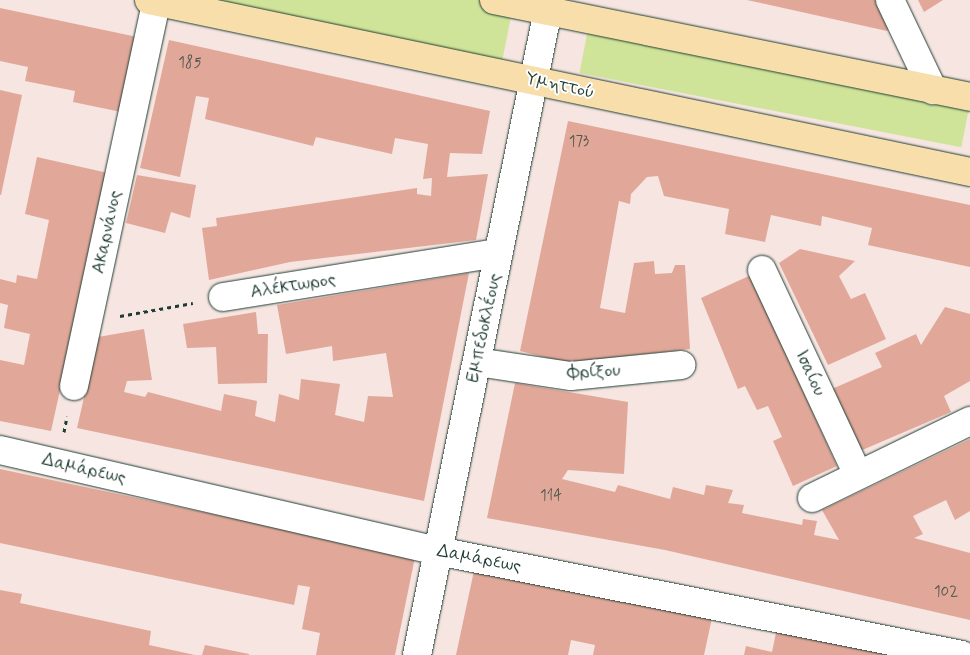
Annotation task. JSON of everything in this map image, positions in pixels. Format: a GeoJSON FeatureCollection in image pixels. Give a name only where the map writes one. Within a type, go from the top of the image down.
{"type":"FeatureCollection","features":[{"type":"Feature","properties":{"kind":"main road"},"geometry":{"type":"LineString","coordinates":[[494,0],[549,6],[970,97]]}},
{"type":"Feature","properties":{"kind":"main road","name":"Υμηττού"},"geometry":{"type":"LineString","coordinates":[[153,1],[970,172]]}},
{"type":"Feature","properties":{"kind":"street"},"geometry":{"type":"LineString","coordinates":[[890,0],[933,90]]}},
{"type":"Feature","properties":{"kind":"street","name":"Ακαρνάνος"},"geometry":{"type":"LineString","coordinates":[[74,386],[153,1]]}},
{"type":"Feature","properties":{"kind":"street","name":"Εμπεδοκλέους"},"geometry":{"type":"LineString","coordinates":[[417,655],[549,6]]}},
{"type":"Feature","properties":{"kind":"street","name":"Αλέκτωρος"},"geometry":{"type":"LineString","coordinates":[[223,297],[499,253]]}},
{"type":"Feature","properties":{"kind":"street","name":"Ισαίου"},"geometry":{"type":"LineString","coordinates":[[762,270],[858,475]]}},
{"type":"Feature","properties":{"kind":"street","name":"Φρίξου"},"geometry":{"type":"LineString","coordinates":[[477,362],[571,376],[681,365]]}},
{"type":"Feature","properties":{"kind":"street"},"geometry":{"type":"LineString","coordinates":[[812,498],[970,421]]}},
{"type":"Feature","properties":{"kind":"street","name":"Δαμάρεως"},"geometry":{"type":"LineString","coordinates":[[0,450],[438,551],[962,655]]}},
{"type":"Feature","properties":{"kind":"path"},"geometry":{"type":"LineString","coordinates":[[88,322],[223,297]]}},
{"type":"Feature","properties":{"kind":"path"},"geometry":{"type":"LineString","coordinates":[[56,463],[74,386]]}},
{"type":"Feature","properties":{"kind":"green space"},"geometry":{"type":"Polygon","coordinates":[[[191,0],[485,0],[513,6],[502,62],[191,0]]]}},
{"type":"Feature","properties":{"kind":"green space"},"geometry":{"type":"Polygon","coordinates":[[[589,24],[970,98],[961,147],[579,73],[589,24]]]}},
{"type":"Feature","properties":{"kind":"building"},"geometry":{"type":"Polygon","coordinates":[[[747,0],[884,0],[895,20],[887,31],[747,0]]]}},
{"type":"Feature","properties":{"kind":"building"},"geometry":{"type":"Polygon","coordinates":[[[918,0],[943,0],[924,12],[918,0]]]}},
{"type":"Feature","properties":{"kind":"building"},"geometry":{"type":"Polygon","coordinates":[[[0,8],[142,38],[126,113],[73,102],[75,91],[25,81],[28,67],[0,61],[0,8]]]}},
{"type":"Feature","properties":{"kind":"building"},"geometry":{"type":"Polygon","coordinates":[[[169,40],[490,111],[482,154],[450,153],[447,177],[488,174],[476,240],[290,262],[209,280],[202,228],[217,226],[216,218],[417,188],[417,194],[431,196],[432,178],[423,179],[428,144],[395,138],[392,154],[316,137],[313,146],[205,119],[209,98],[196,96],[180,177],[140,168],[169,40]]]}},
{"type":"Feature","properties":{"kind":"building"},"geometry":{"type":"Polygon","coordinates":[[[0,90],[22,95],[1,195],[0,195],[0,90]]]}},
{"type":"Feature","properties":{"kind":"building"},"geometry":{"type":"Polygon","coordinates":[[[568,121],[970,205],[970,267],[868,245],[872,228],[822,216],[821,226],[771,215],[765,242],[725,234],[729,209],[664,196],[658,176],[647,177],[631,194],[630,204],[619,201],[600,308],[625,313],[634,263],[654,261],[655,274],[672,273],[675,265],[685,265],[690,349],[567,363],[520,351],[568,121]]]}},
{"type":"Feature","properties":{"kind":"building"},"geometry":{"type":"Polygon","coordinates":[[[37,157],[108,173],[51,431],[0,421],[0,360],[24,365],[30,334],[4,328],[8,305],[0,303],[0,279],[16,283],[17,275],[37,279],[49,220],[25,214],[37,157]]]}},
{"type":"Feature","properties":{"kind":"building"},"geometry":{"type":"Polygon","coordinates":[[[137,175],[196,185],[190,218],[171,212],[165,233],[126,223],[137,175]]]}},
{"type":"Feature","properties":{"kind":"building"},"geometry":{"type":"Polygon","coordinates":[[[800,249],[855,261],[839,276],[851,299],[865,293],[886,339],[828,365],[779,263],[800,249]]]}},
{"type":"Feature","properties":{"kind":"building"},"geometry":{"type":"Polygon","coordinates":[[[469,273],[424,501],[77,428],[98,337],[144,329],[152,380],[127,381],[124,392],[145,397],[148,392],[221,411],[224,394],[257,401],[255,416],[275,422],[279,394],[299,400],[301,379],[340,384],[335,415],[364,422],[368,396],[393,397],[386,353],[333,361],[332,346],[286,354],[277,305],[469,273]]]}},
{"type":"Feature","properties":{"kind":"building"},"geometry":{"type":"Polygon","coordinates":[[[751,275],[837,466],[793,486],[773,441],[782,437],[768,406],[757,410],[745,386],[738,389],[701,298],[751,275]]]}},
{"type":"Feature","properties":{"kind":"building"},"geometry":{"type":"Polygon","coordinates":[[[945,307],[970,314],[970,381],[944,396],[951,412],[860,451],[832,389],[882,367],[875,353],[916,334],[921,345],[945,307]]]}},
{"type":"Feature","properties":{"kind":"building"},"geometry":{"type":"Polygon","coordinates":[[[256,312],[258,334],[268,334],[267,383],[218,384],[216,347],[187,348],[183,324],[256,312]]]}},
{"type":"Feature","properties":{"kind":"building"},"geometry":{"type":"Polygon","coordinates":[[[515,383],[628,402],[624,474],[568,470],[562,479],[615,492],[618,485],[670,499],[673,487],[704,495],[706,485],[733,490],[728,503],[744,505],[742,513],[802,525],[803,519],[817,521],[814,535],[839,540],[822,510],[970,439],[970,511],[955,520],[946,500],[913,516],[923,534],[914,538],[970,553],[970,620],[665,550],[487,518],[515,383]]]}},
{"type":"Feature","properties":{"kind":"building"},"geometry":{"type":"Polygon","coordinates":[[[0,469],[415,557],[395,655],[316,655],[320,633],[302,629],[310,587],[298,585],[294,605],[0,543],[0,469]]]}},
{"type":"Feature","properties":{"kind":"building"},"geometry":{"type":"Polygon","coordinates":[[[475,566],[712,618],[704,655],[593,655],[595,645],[571,640],[568,655],[456,655],[475,566]]]}},
{"type":"Feature","properties":{"kind":"building"},"geometry":{"type":"Polygon","coordinates":[[[0,590],[22,594],[20,603],[151,631],[149,645],[195,655],[0,655],[0,590]]]}},
{"type":"Feature","properties":{"kind":"building"},"geometry":{"type":"Polygon","coordinates":[[[777,628],[886,652],[885,655],[744,655],[746,646],[772,652],[777,628]]]}},
{"type":"Feature","properties":{"kind":"building"},"geometry":{"type":"Polygon","coordinates":[[[205,645],[249,654],[249,655],[202,655],[205,645]]]}}]}
